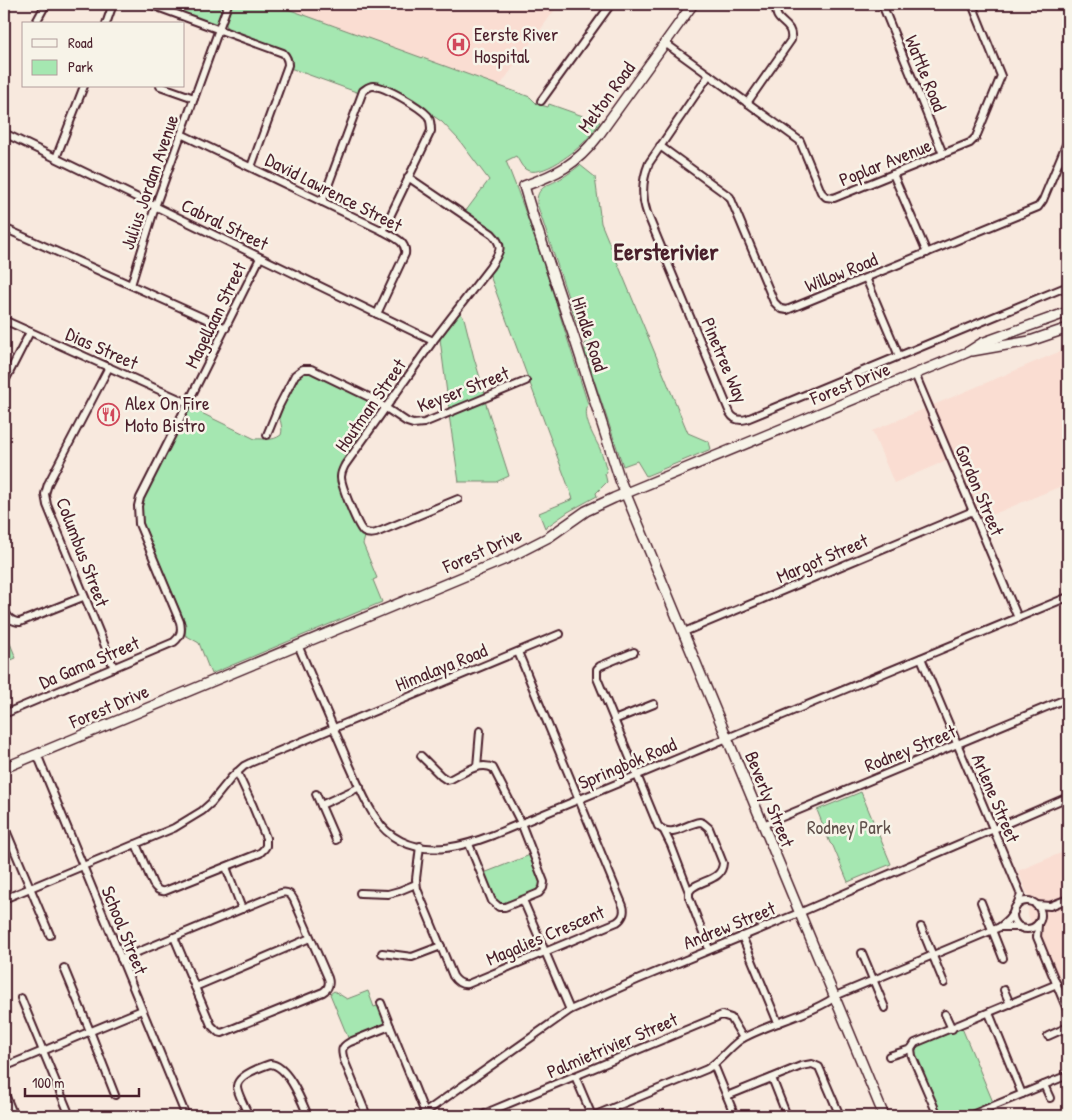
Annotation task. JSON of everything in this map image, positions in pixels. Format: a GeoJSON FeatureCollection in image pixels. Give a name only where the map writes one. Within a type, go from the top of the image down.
{"type":"FeatureCollection","features":[{"type":"Feature","properties":{"kind":"street"},"geometry":{"type":"LineString","coordinates":[[36,22],[46,4]]}},
{"type":"Feature","properties":{"kind":"street"},"geometry":{"type":"LineString","coordinates":[[107,22],[113,4]]}},
{"type":"Feature","properties":{"kind":"street"},"geometry":{"type":"LineString","coordinates":[[149,4],[284,53],[288,65],[251,167]]}},
{"type":"Feature","properties":{"kind":"street","name":"Julius Jordan Avenue"},"geometry":{"type":"LineString","coordinates":[[131,285],[155,207],[228,4]]}},
{"type":"Feature","properties":{"kind":"street"},"geometry":{"type":"LineString","coordinates":[[541,101],[611,4]]}},
{"type":"Feature","properties":{"kind":"street","name":"Melton Road"},"geometry":{"type":"LineString","coordinates":[[524,186],[561,171],[585,152],[693,4]]}},
{"type":"Feature","properties":{"kind":"street"},"geometry":{"type":"LineString","coordinates":[[747,103],[791,40],[790,28],[777,16],[776,8],[778,4]]}},
{"type":"Feature","properties":{"kind":"street","name":"Wattle Road"},"geometry":{"type":"LineString","coordinates":[[882,4],[943,154]]}},
{"type":"Feature","properties":{"kind":"street","name":"Poplar Avenue"},"geometry":{"type":"LineString","coordinates":[[665,43],[800,141],[821,192],[826,197],[837,198],[970,143],[976,137],[1000,79],[1000,71],[973,4]]}},
{"type":"Feature","properties":{"kind":"street"},"geometry":{"type":"LineString","coordinates":[[1066,4],[1068,10]]}},
{"type":"Feature","properties":{"kind":"street"},"geometry":{"type":"LineString","coordinates":[[660,146],[708,75]]}},
{"type":"Feature","properties":{"kind":"street"},"geometry":{"type":"LineString","coordinates":[[322,202],[363,91],[369,87],[376,86],[399,95],[428,116],[431,131],[383,231]]}},
{"type":"Feature","properties":{"kind":"street"},"geometry":{"type":"LineString","coordinates":[[56,158],[83,88]]}},
{"type":"Feature","properties":{"kind":"street"},"geometry":{"type":"LineString","coordinates":[[166,88],[194,98]]}},
{"type":"Feature","properties":{"kind":"street","name":"Cabral Street"},"geometry":{"type":"LineString","coordinates":[[4,133],[433,341]]}},
{"type":"Feature","properties":{"kind":"street","name":"David Lawrence Street"},"geometry":{"type":"LineString","coordinates":[[181,134],[383,231],[402,242],[405,251],[377,314]]}},
{"type":"Feature","properties":{"kind":"street","name":"Willow Road"},"geometry":{"type":"LineString","coordinates":[[660,146],[730,197],[774,302],[784,310],[1038,207],[1043,200],[1068,140]]}},
{"type":"Feature","properties":{"kind":"street","name":"Pinetree Way"},"geometry":{"type":"LineString","coordinates":[[660,146],[649,163],[644,177],[643,192],[645,206],[730,413],[734,418],[740,420],[747,419],[1068,286]]}},
{"type":"Feature","properties":{"kind":"street"},"geometry":{"type":"LineString","coordinates":[[893,174],[926,253]]}},
{"type":"Feature","properties":{"kind":"street","name":"Houtman Street"},"geometry":{"type":"LineString","coordinates":[[408,177],[492,234],[500,244],[498,255],[433,341],[342,472],[342,482],[347,499],[360,528],[366,533],[376,533],[458,499]]}},
{"type":"Feature","properties":{"kind":"street","name":"Hindle Road"},"geometry":{"type":"LineString","coordinates":[[524,186],[625,494]]}},
{"type":"Feature","properties":{"kind":"street"},"geometry":{"type":"LineString","coordinates":[[4,228],[226,328]]}},
{"type":"Feature","properties":{"kind":"street","name":"Magellaan Street"},"geometry":{"type":"LineString","coordinates":[[181,633],[180,622],[139,524],[138,506],[140,498],[260,258]]}},
{"type":"Feature","properties":{"kind":"street"},"geometry":{"type":"LineString","coordinates":[[866,278],[899,356]]}},
{"type":"Feature","properties":{"kind":"street","name":"Forest Drive"},"geometry":{"type":"LineString","coordinates":[[4,768],[508,558],[549,537],[586,511],[625,494],[968,352],[982,343],[1068,312]]}},
{"type":"Feature","properties":{"kind":"street","name":"Dias Street"},"geometry":{"type":"LineString","coordinates":[[4,320],[188,403]]}},
{"type":"Feature","properties":{"kind":"street","name":"Forest Drive"},"geometry":{"type":"LineString","coordinates":[[968,352],[1030,341],[1068,328]]}},
{"type":"Feature","properties":{"kind":"street"},"geometry":{"type":"LineString","coordinates":[[4,383],[30,332]]}},
{"type":"Feature","properties":{"kind":"street","name":"Columbus Street"},"geometry":{"type":"LineString","coordinates":[[108,368],[48,484],[45,494],[47,505],[114,668]]}},
{"type":"Feature","properties":{"kind":"street","name":"Keyser Street"},"geometry":{"type":"LineString","coordinates":[[267,435],[294,375],[303,369],[315,371],[369,398],[407,422],[419,424],[526,382]]}},
{"type":"Feature","properties":{"kind":"street","name":"Gordon Street"},"geometry":{"type":"LineString","coordinates":[[915,374],[1018,618]]}},
{"type":"Feature","properties":{"kind":"street","name":"Beverly Street"},"geometry":{"type":"LineString","coordinates":[[625,494],[884,1116]]}},
{"type":"Feature","properties":{"kind":"street","name":"Margot Street"},"geometry":{"type":"LineString","coordinates":[[684,632],[972,512]]}},
{"type":"Feature","properties":{"kind":"street"},"geometry":{"type":"LineString","coordinates":[[4,608],[6,615],[11,620],[20,622],[84,597]]}},
{"type":"Feature","properties":{"kind":"street","name":"Springbok Road"},"geometry":{"type":"LineString","coordinates":[[298,645],[333,728],[375,818],[396,839],[408,844],[441,848],[468,844],[521,824],[1068,597]]}},
{"type":"Feature","properties":{"kind":"street","name":"Da Gama Street"},"geometry":{"type":"LineString","coordinates":[[4,714],[174,642],[181,633]]}},
{"type":"Feature","properties":{"kind":"street","name":"Himalaya Road"},"geometry":{"type":"LineString","coordinates":[[4,899],[174,828],[202,811],[244,766],[560,634]]}},
{"type":"Feature","properties":{"kind":"street","name":"Magalies Crescent"},"geometry":{"type":"LineString","coordinates":[[420,846],[416,884],[455,979],[460,983],[466,984],[617,922],[624,914],[623,906],[518,652]]}},
{"type":"Feature","properties":{"kind":"street"},"geometry":{"type":"LineString","coordinates":[[634,652],[600,666],[597,669],[597,678],[658,826],[664,831],[689,892],[690,902],[709,949]]}},
{"type":"Feature","properties":{"kind":"street","name":"Arlene Street"},"geometry":{"type":"LineString","coordinates":[[921,658],[1020,895]]}},
{"type":"Feature","properties":{"kind":"street","name":"Rodney Street"},"geometry":{"type":"LineString","coordinates":[[763,825],[1068,698]]}},
{"type":"Feature","properties":{"kind":"street"},"geometry":{"type":"LineString","coordinates":[[614,720],[654,704]]}},
{"type":"Feature","properties":{"kind":"street"},"geometry":{"type":"LineString","coordinates":[[478,767],[480,731]]}},
{"type":"Feature","properties":{"kind":"street","name":"School Street"},"geometry":{"type":"LineString","coordinates":[[37,754],[186,1116]]}},
{"type":"Feature","properties":{"kind":"street"},"geometry":{"type":"LineString","coordinates":[[421,756],[436,772],[447,780],[487,765],[496,771],[521,824],[544,882],[543,888],[523,900],[505,907],[499,907],[492,901],[468,844]]}},
{"type":"Feature","properties":{"kind":"street"},"geometry":{"type":"LineString","coordinates":[[136,844],[153,884],[161,892],[260,853],[267,842],[266,838],[237,772]]}},
{"type":"Feature","properties":{"kind":"street"},"geometry":{"type":"LineString","coordinates":[[321,805],[360,787]]}},
{"type":"Feature","properties":{"kind":"street"},"geometry":{"type":"LineString","coordinates":[[316,794],[336,840]]}},
{"type":"Feature","properties":{"kind":"street","name":"Andrew Street"},"geometry":{"type":"LineString","coordinates":[[423,1115],[570,1010],[709,949],[1068,798]]}},
{"type":"Feature","properties":{"kind":"street"},"geometry":{"type":"LineString","coordinates":[[664,831],[672,832],[700,822],[709,828],[723,863],[722,870],[719,874],[696,885],[689,892]]}},
{"type":"Feature","properties":{"kind":"street"},"geometry":{"type":"LineString","coordinates":[[5,828],[50,935]]}},
{"type":"Feature","properties":{"kind":"street"},"geometry":{"type":"LineString","coordinates":[[226,867],[242,909]]}},
{"type":"Feature","properties":{"kind":"street"},"geometry":{"type":"LineString","coordinates":[[360,893],[388,894],[416,884]]}},
{"type":"Feature","properties":{"kind":"street"},"geometry":{"type":"LineString","coordinates":[[120,958],[286,892],[292,895],[328,981],[328,987],[322,992],[222,1033],[218,1032],[211,1025],[174,937]]}},
{"type":"Feature","properties":{"kind":"street"},"geometry":{"type":"LineString","coordinates":[[575,1076],[592,1116],[707,1070],[743,1038],[827,1003],[840,994],[1000,927],[1008,920],[1015,909],[1020,895],[1029,899],[1041,912],[1037,937],[1068,1012]]}},
{"type":"Feature","properties":{"kind":"street"},"geometry":{"type":"LineString","coordinates":[[1037,937],[1014,920],[1015,909],[1024,902],[1050,906],[1068,899]]}},
{"type":"Feature","properties":{"kind":"street"},"geometry":{"type":"LineString","coordinates":[[523,900],[570,1010]]}},
{"type":"Feature","properties":{"kind":"street"},"geometry":{"type":"LineString","coordinates":[[981,902],[1003,958]]}},
{"type":"Feature","properties":{"kind":"street"},"geometry":{"type":"LineString","coordinates":[[1000,927],[1029,929],[1039,922],[1050,906]]}},
{"type":"Feature","properties":{"kind":"street"},"geometry":{"type":"LineString","coordinates":[[921,927],[944,983]]}},
{"type":"Feature","properties":{"kind":"street"},"geometry":{"type":"LineString","coordinates":[[742,936],[778,1023]]}},
{"type":"Feature","properties":{"kind":"street"},"geometry":{"type":"LineString","coordinates":[[195,987],[310,938]]}},
{"type":"Feature","properties":{"kind":"street"},"geometry":{"type":"LineString","coordinates":[[382,953],[412,957],[441,946]]}},
{"type":"Feature","properties":{"kind":"street"},"geometry":{"type":"LineString","coordinates":[[862,953],[885,1008]]}},
{"type":"Feature","properties":{"kind":"street"},"geometry":{"type":"LineString","coordinates":[[64,968],[115,1095]]}},
{"type":"Feature","properties":{"kind":"street"},"geometry":{"type":"LineString","coordinates":[[938,1116],[912,1056],[912,1048],[915,1043],[1057,984]]}},
{"type":"Feature","properties":{"kind":"street"},"geometry":{"type":"LineString","coordinates":[[1004,990],[1010,1004]]}},
{"type":"Feature","properties":{"kind":"street"},"geometry":{"type":"LineString","coordinates":[[21,998],[70,1116]]}},
{"type":"Feature","properties":{"kind":"street"},"geometry":{"type":"LineString","coordinates":[[381,1003],[423,1115]]}},
{"type":"Feature","properties":{"kind":"street"},"geometry":{"type":"LineString","coordinates":[[4,1067],[142,1010]]}},
{"type":"Feature","properties":{"kind":"street"},"geometry":{"type":"LineString","coordinates":[[989,1013],[1022,1094]]}},
{"type":"Feature","properties":{"kind":"street"},"geometry":{"type":"LineString","coordinates":[[945,1014],[952,1028]]}},
{"type":"Feature","properties":{"kind":"street","name":"Palmietrivier Street"},"geometry":{"type":"LineString","coordinates":[[484,1116],[493,1110],[722,1015],[731,1018],[743,1038]]}},
{"type":"Feature","properties":{"kind":"street"},"geometry":{"type":"LineString","coordinates":[[367,1116],[341,1053],[342,1048],[350,1042],[390,1026]]}},
{"type":"Feature","properties":{"kind":"street"},"geometry":{"type":"LineString","coordinates":[[1048,1036],[1068,1027]]}},
{"type":"Feature","properties":{"kind":"street"},"geometry":{"type":"LineString","coordinates":[[888,1056],[912,1048]]}},
{"type":"Feature","properties":{"kind":"street"},"geometry":{"type":"LineString","coordinates":[[249,1116],[238,1090],[238,1082],[242,1076],[270,1064],[281,1068],[295,1088],[308,1116]]}},
{"type":"Feature","properties":{"kind":"street"},"geometry":{"type":"LineString","coordinates":[[727,1096],[809,1064],[816,1065],[821,1070],[840,1116]]}},
{"type":"Feature","properties":{"kind":"street"},"geometry":{"type":"LineString","coordinates":[[714,1065],[736,1116]]}},
{"type":"Feature","properties":{"kind":"street"},"geometry":{"type":"LineString","coordinates":[[969,1116],[987,1113],[1022,1094],[1068,1074]]}},
{"type":"Feature","properties":{"kind":"street"},"geometry":{"type":"LineString","coordinates":[[772,1078],[788,1116]]}},
{"type":"Feature","properties":{"kind":"street"},"geometry":{"type":"LineString","coordinates":[[1044,1085],[1050,1098]]}},
{"type":"Feature","properties":{"kind":"street"},"geometry":{"type":"LineString","coordinates":[[4,1092],[14,1116]]}},
{"type":"Feature","properties":{"kind":"street"},"geometry":{"type":"LineString","coordinates":[[1062,1116],[1068,1114]]}},
{"type":"Feature","properties":{"kind":"shaded area","name":"Eerste River Hospital"},"geometry":{"type":"Polygon","coordinates":[[[274,4],[559,4],[499,87],[274,4]]]}},
{"type":"Feature","properties":{"kind":"shaded area"},"geometry":{"type":"Polygon","coordinates":[[[1068,348],[1068,496],[1064,485],[977,521],[950,459],[894,483],[872,431],[1068,348]]]}},
{"type":"Feature","properties":{"kind":"shaded area"},"geometry":{"type":"Polygon","coordinates":[[[1068,850],[1068,1013],[1028,915],[1029,898],[1018,871],[1068,850]]]}},
{"type":"Feature","properties":{"kind":"green space"},"geometry":{"type":"Polygon","coordinates":[[[158,4],[223,4],[220,18],[214,24],[158,4]]]}},
{"type":"Feature","properties":{"kind":"green space"},"geometry":{"type":"Polygon","coordinates":[[[232,4],[274,4],[530,97],[537,104],[548,107],[549,104],[600,122],[588,138],[576,149],[549,167],[532,171],[525,169],[516,156],[506,161],[529,221],[588,404],[586,416],[605,463],[607,482],[596,493],[597,496],[568,512],[545,528],[539,513],[573,499],[489,273],[502,254],[503,247],[501,241],[491,229],[465,212],[489,180],[459,140],[442,122],[401,93],[378,84],[359,93],[290,68],[285,51],[282,49],[227,29],[226,23],[232,4]]]}},
{"type":"Feature","properties":{"kind":"green space"},"geometry":{"type":"Polygon","coordinates":[[[580,165],[595,177],[601,223],[688,433],[709,442],[711,449],[646,476],[637,461],[623,466],[585,353],[585,344],[593,337],[590,332],[582,331],[578,326],[537,204],[538,193],[544,187],[565,176],[580,165]]]}},
{"type":"Feature","properties":{"kind":"green space"},"geometry":{"type":"Polygon","coordinates":[[[460,313],[464,318],[485,394],[449,409],[440,339],[460,313]]]}},
{"type":"Feature","properties":{"kind":"green space"},"geometry":{"type":"Polygon","coordinates":[[[302,372],[311,373],[374,403],[378,409],[377,416],[340,468],[337,482],[358,531],[365,537],[363,544],[377,578],[373,580],[382,602],[211,674],[199,643],[185,635],[186,625],[143,523],[141,515],[142,503],[187,406],[255,439],[274,438],[281,435],[280,411],[296,378],[302,372]]]}},
{"type":"Feature","properties":{"kind":"green space"},"geometry":{"type":"Polygon","coordinates":[[[485,401],[509,476],[496,482],[459,482],[449,415],[485,401]]]}},
{"type":"Feature","properties":{"kind":"green space"},"geometry":{"type":"Polygon","coordinates":[[[4,618],[7,636],[16,658],[4,663],[4,618]]]}},
{"type":"Feature","properties":{"kind":"green space","name":"Rodney Park"},"geometry":{"type":"Polygon","coordinates":[[[861,792],[891,864],[848,882],[817,810],[861,792]]]}},
{"type":"Feature","properties":{"kind":"green space"},"geometry":{"type":"Polygon","coordinates":[[[530,855],[540,880],[538,889],[506,904],[499,904],[495,900],[484,873],[530,855]]]}},
{"type":"Feature","properties":{"kind":"green space"},"geometry":{"type":"Polygon","coordinates":[[[334,991],[347,999],[368,991],[374,1007],[380,1005],[385,1024],[349,1040],[330,994],[334,991]]]}},
{"type":"Feature","properties":{"kind":"green space"},"geometry":{"type":"Polygon","coordinates":[[[962,1028],[993,1102],[960,1116],[942,1116],[915,1050],[918,1046],[962,1028]]]}},
{"type":"Feature","properties":{"kind":"place","name":"Eerste River Hospital"},"geometry":{"type":"Point","coordinates":[458,45]}},
{"type":"Feature","properties":{"kind":"place","name":"Alex On Fire Moto Bistro"},"geometry":{"type":"Point","coordinates":[109,414]}},
{"type":"Feature","properties":{"kind":"district","name":"Eersterivier"},"geometry":{"type":"Point","coordinates":[666,252]}}]}
